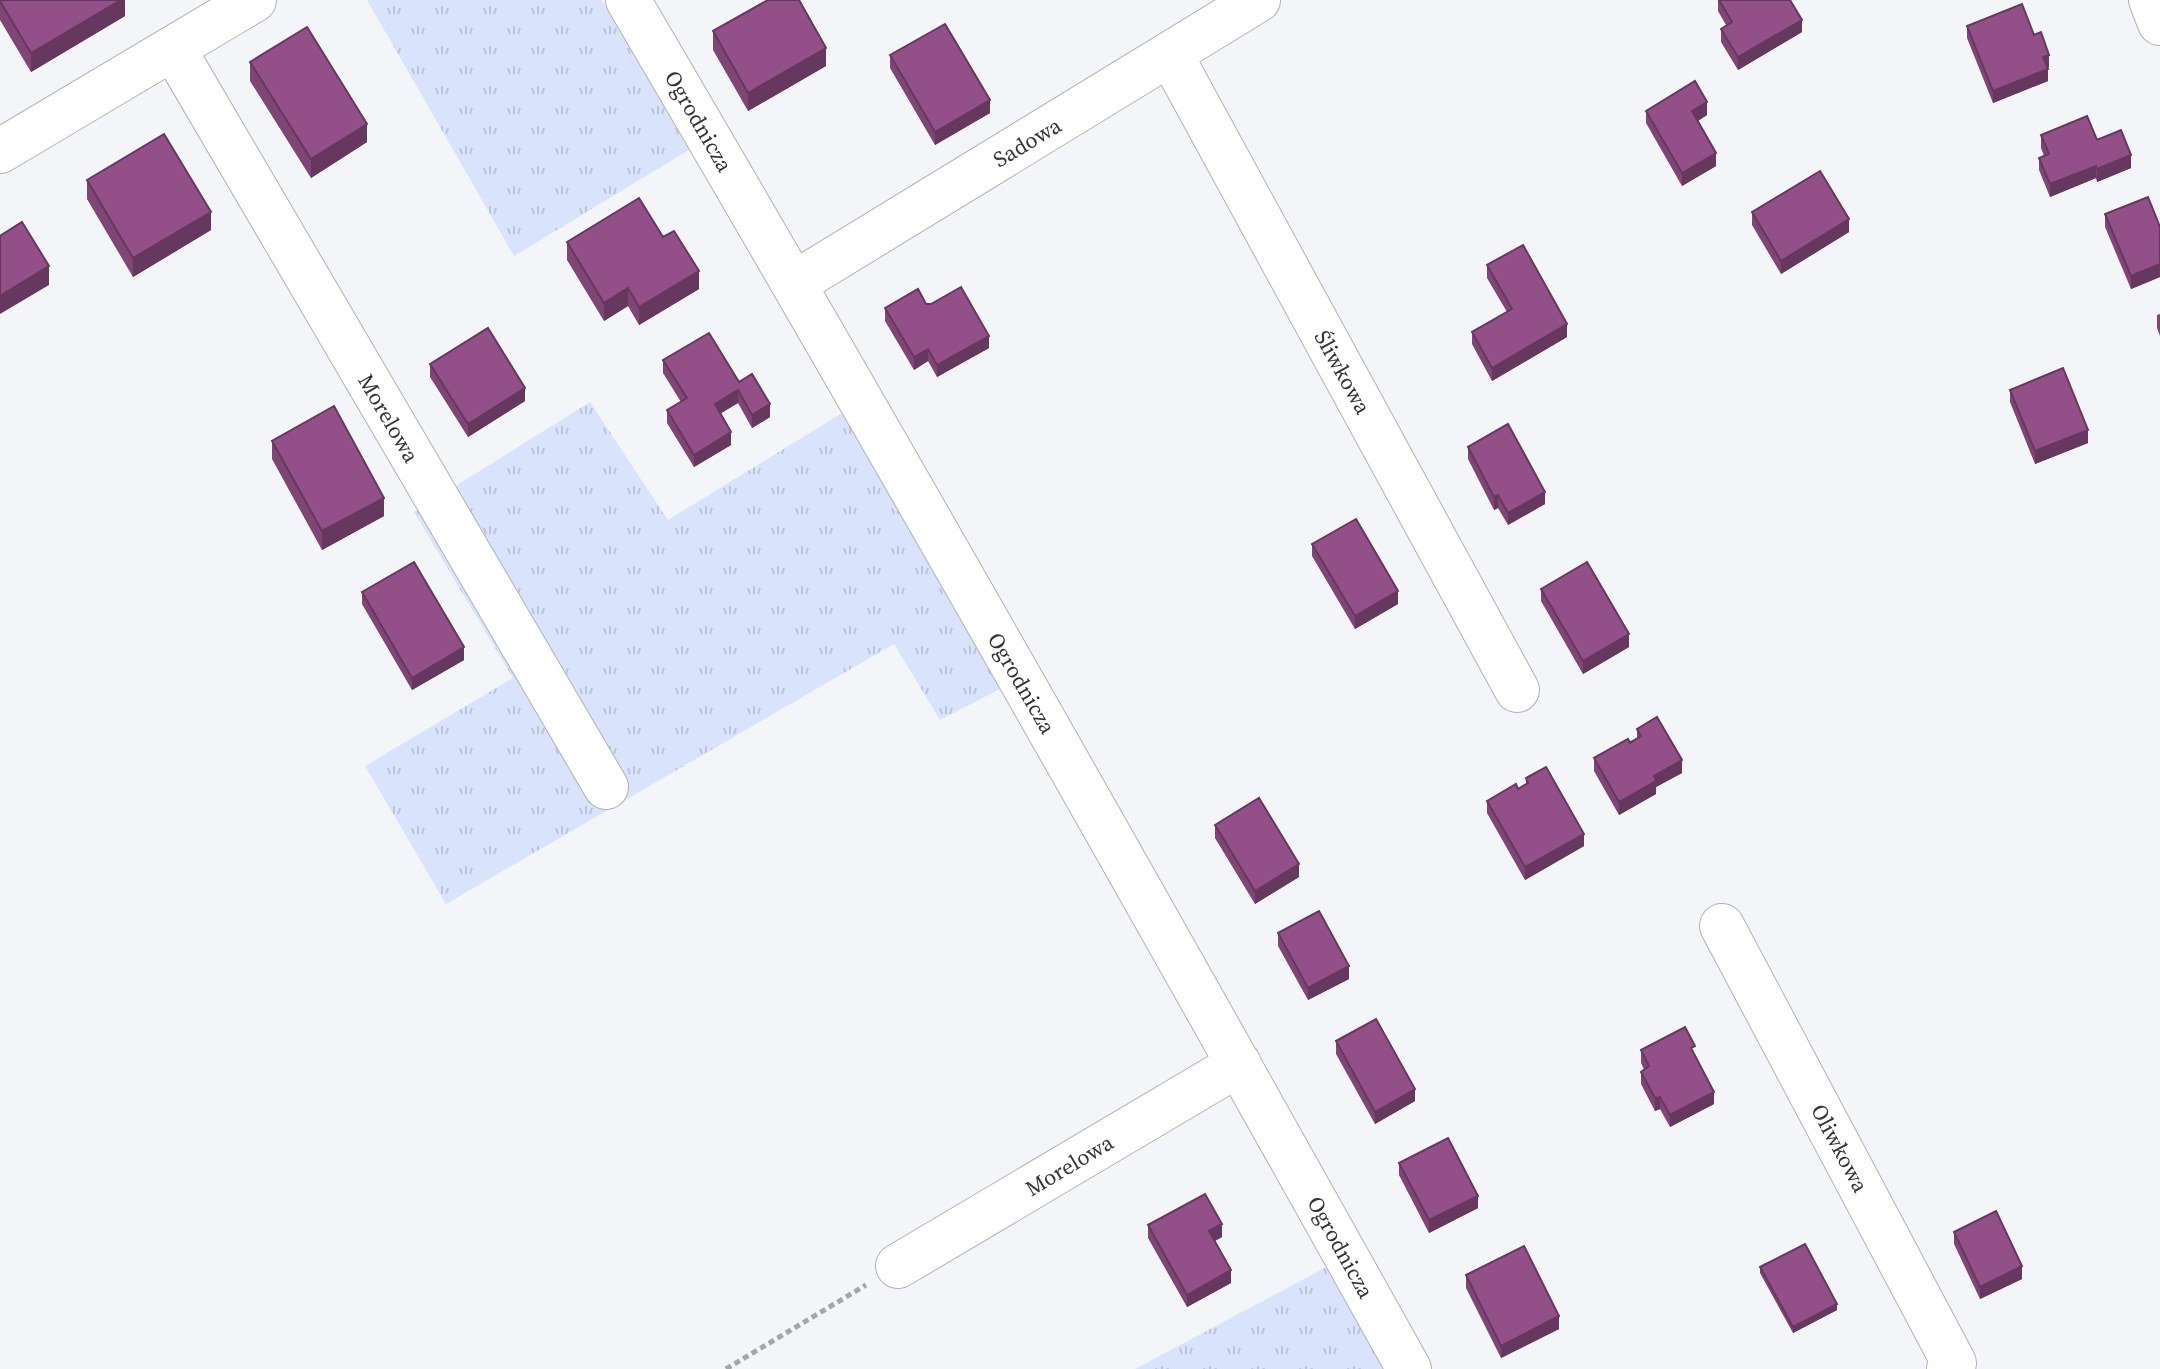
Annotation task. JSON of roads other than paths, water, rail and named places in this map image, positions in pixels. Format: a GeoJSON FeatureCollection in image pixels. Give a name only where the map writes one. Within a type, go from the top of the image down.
{"type":"FeatureCollection","features":[{"type":"Feature","properties":{"kind":"street"},"geometry":{"type":"LineString","coordinates":[[0,151],[254,0]]}},
{"type":"Feature","properties":{"kind":"street","name":"Ogrodnicza"},"geometry":{"type":"LineString","coordinates":[[628,0],[795,283],[1409,1369]]}},
{"type":"Feature","properties":{"kind":"street","name":"Sadowa"},"geometry":{"type":"LineString","coordinates":[[795,283],[1258,0]]}},
{"type":"Feature","properties":{"kind":"street"},"geometry":{"type":"LineString","coordinates":[[2151,0],[2160,23]]}},
{"type":"Feature","properties":{"kind":"street","name":"Morelowa"},"geometry":{"type":"LineString","coordinates":[[173,48],[606,787]]}},
{"type":"Feature","properties":{"kind":"street","name":"Śliwkowa"},"geometry":{"type":"LineString","coordinates":[[1170,54],[1517,690]]}},
{"type":"Feature","properties":{"kind":"street","name":"Oliwkowa"},"geometry":{"type":"LineString","coordinates":[[1722,926],[1954,1363],[1949,1369]]}},
{"type":"Feature","properties":{"kind":"street","name":"Morelowa"},"geometry":{"type":"LineString","coordinates":[[898,1266],[1239,1064]]}}]}
